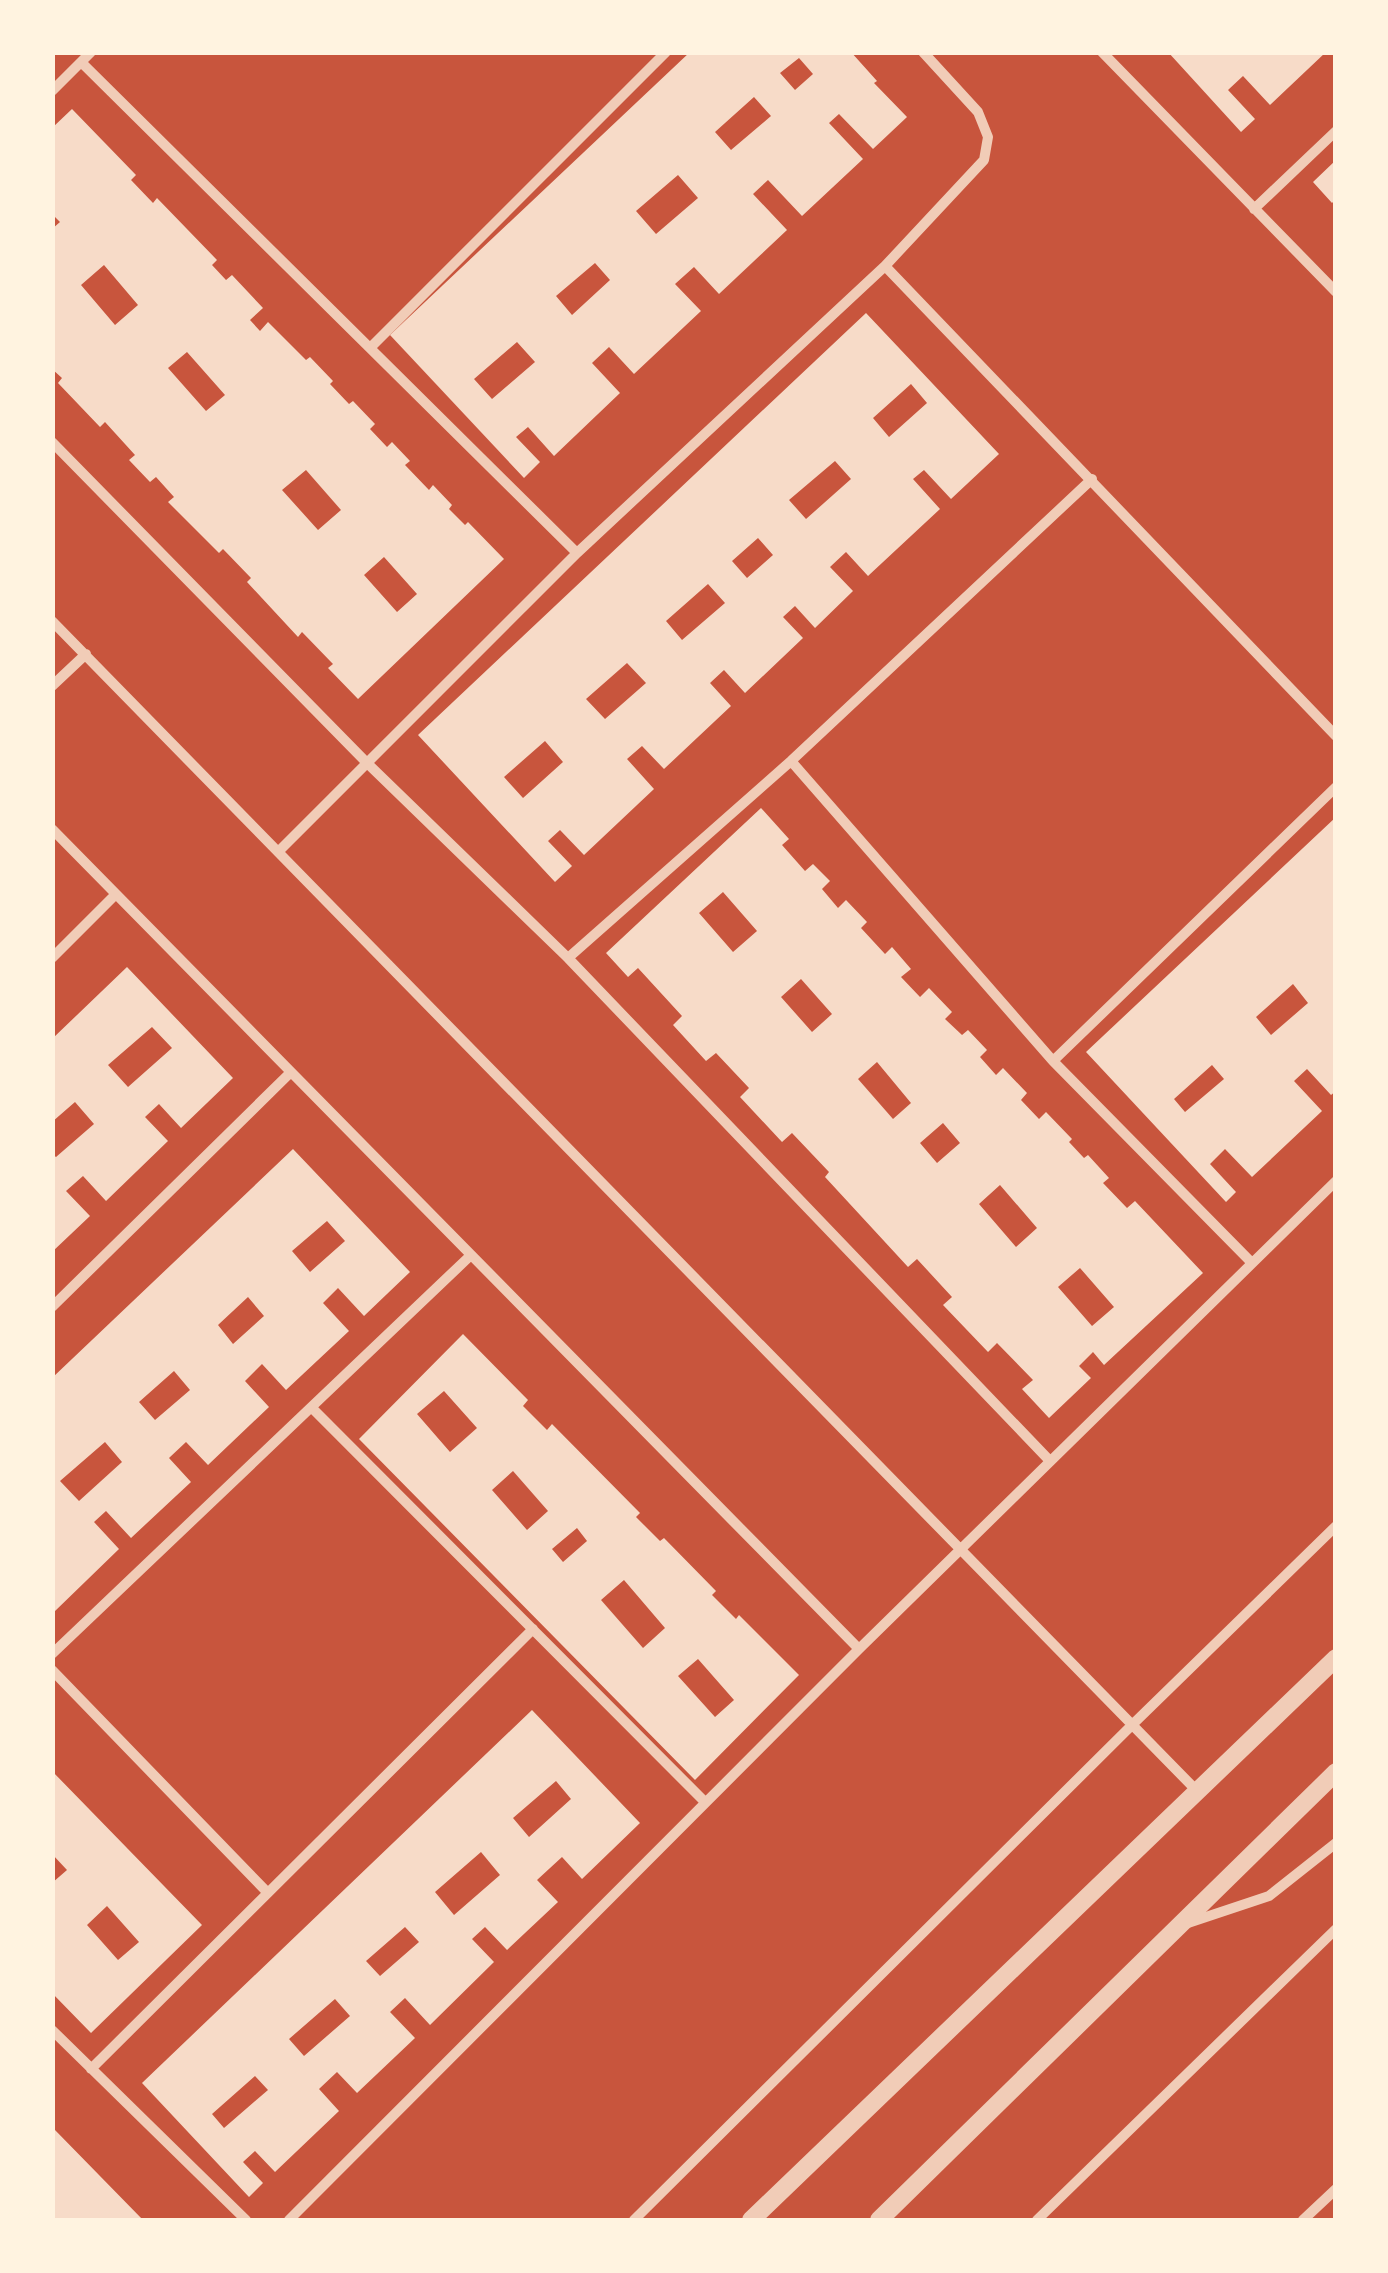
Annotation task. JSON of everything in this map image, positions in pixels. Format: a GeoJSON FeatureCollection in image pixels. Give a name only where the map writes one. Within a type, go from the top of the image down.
{"type":"FeatureCollection","features":[{"type":"Feature","properties":{"kind":"street"},"geometry":{"type":"LineString","coordinates":[[52,91],[91,52]]}},
{"type":"Feature","properties":{"kind":"street"},"geometry":{"type":"LineString","coordinates":[[278,852],[576,553],[885,266],[984,160],[988,137],[978,112],[923,52]]}},
{"type":"Feature","properties":{"kind":"street"},"geometry":{"type":"LineString","coordinates":[[1102,52],[1336,292]]}},
{"type":"Feature","properties":{"kind":"street"},"geometry":{"type":"LineString","coordinates":[[370,348],[664,53]]}},
{"type":"Feature","properties":{"kind":"street"},"geometry":{"type":"LineString","coordinates":[[81,62],[576,553]]}},
{"type":"Feature","properties":{"kind":"street"},"geometry":{"type":"LineString","coordinates":[[1254,209],[1336,130]]}},
{"type":"Feature","properties":{"kind":"street"},"geometry":{"type":"LineString","coordinates":[[885,266],[1336,736]]}},
{"type":"Feature","properties":{"kind":"street"},"geometry":{"type":"LineString","coordinates":[[52,442],[367,763],[568,958],[1050,1462]]}},
{"type":"Feature","properties":{"kind":"street"},"geometry":{"type":"LineString","coordinates":[[568,958],[791,760],[1092,480]]}},
{"type":"Feature","properties":{"kind":"street"},"geometry":{"type":"LineString","coordinates":[[52,620],[1197,1791]]}},
{"type":"Feature","properties":{"kind":"street"},"geometry":{"type":"LineString","coordinates":[[52,686],[86,654]]}},
{"type":"Feature","properties":{"kind":"street"},"geometry":{"type":"LineString","coordinates":[[791,760],[1053,1061],[1252,1262]]}},
{"type":"Feature","properties":{"kind":"street"},"geometry":{"type":"LineString","coordinates":[[1053,1061],[1336,787]]}},
{"type":"Feature","properties":{"kind":"street"},"geometry":{"type":"LineString","coordinates":[[52,829],[858,1649]]}},
{"type":"Feature","properties":{"kind":"street"},"geometry":{"type":"LineString","coordinates":[[52,958],[116,894]]}},
{"type":"Feature","properties":{"kind":"street"},"geometry":{"type":"LineString","coordinates":[[52,1308],[291,1072]]}},
{"type":"Feature","properties":{"kind":"street"},"geometry":{"type":"LineString","coordinates":[[289,2220],[858,1649],[1336,1181]]}},
{"type":"Feature","properties":{"kind":"street"},"geometry":{"type":"LineString","coordinates":[[52,1654],[471,1255]]}},
{"type":"Feature","properties":{"kind":"street"},"geometry":{"type":"LineString","coordinates":[[312,1408],[704,1802]]}},
{"type":"Feature","properties":{"kind":"street"},"geometry":{"type":"LineString","coordinates":[[634,2220],[1336,1526]]}},
{"type":"Feature","properties":{"kind":"street"},"geometry":{"type":"LineString","coordinates":[[91,2069],[533,1629]]}},
{"type":"Feature","properties":{"kind":"street"},"geometry":{"type":"LineString","coordinates":[[751,2220],[1336,1658]]}},
{"type":"Feature","properties":{"kind":"street"},"geometry":{"type":"LineString","coordinates":[[52,1670],[267,1892]]}},
{"type":"Feature","properties":{"kind":"street"},"geometry":{"type":"LineString","coordinates":[[879,2220],[1336,1772]]}},
{"type":"Feature","properties":{"kind":"street"},"geometry":{"type":"LineString","coordinates":[[1178,1927],[1269,1896],[1336,1843]]}},
{"type":"Feature","properties":{"kind":"street"},"geometry":{"type":"LineString","coordinates":[[1036,2220],[1336,1930]]}},
{"type":"Feature","properties":{"kind":"street"},"geometry":{"type":"LineString","coordinates":[[52,2030],[246,2220]]}},
{"type":"Feature","properties":{"kind":"street"},"geometry":{"type":"LineString","coordinates":[[1303,2220],[1336,2189]]}},
{"type":"Feature","properties":{"kind":"building"},"geometry":{"type":"Polygon","coordinates":[[[690,52],[851,52],[907,117],[873,149],[839,114],[829,123],[863,159],[802,216],[768,180],[753,194],[787,230],[719,294],[694,267],[675,284],[701,311],[634,374],[609,347],[592,363],[620,393],[554,456],[528,427],[516,437],[540,462],[524,478],[390,335],[690,52]],[[799,58],[780,73],[795,90],[813,74],[799,58]],[[754,97],[715,132],[731,150],[771,116],[754,97]],[[678,175],[636,211],[656,234],[698,198],[678,175]],[[595,263],[556,296],[572,315],[610,280],[595,263]],[[517,342],[474,379],[492,399],[535,362],[517,342]]]}},
{"type":"Feature","properties":{"kind":"building"},"geometry":{"type":"Polygon","coordinates":[[[1168,52],[1326,52],[1270,105],[1243,76],[1228,90],[1255,119],[1241,132],[1168,52]]]}},
{"type":"Feature","properties":{"kind":"building"},"geometry":{"type":"Polygon","coordinates":[[[72,109],[136,175],[131,180],[153,203],[157,198],[217,260],[212,265],[226,280],[232,275],[263,308],[250,320],[260,331],[268,322],[306,360],[310,357],[349,404],[353,401],[375,424],[370,429],[387,447],[392,442],[410,461],[405,465],[429,490],[433,485],[452,505],[449,509],[465,525],[468,522],[504,559],[358,699],[328,668],[333,664],[302,632],[298,637],[247,582],[251,578],[223,549],[219,553],[168,502],[174,497],[156,477],[150,482],[129,460],[135,455],[105,422],[100,427],[58,383],[62,378],[52,369],[52,229],[60,222],[52,214],[52,128],[72,109]],[[104,265],[81,285],[115,325],[138,305],[104,265]],[[187,352],[168,368],[206,411],[225,395],[187,352]],[[306,470],[282,490],[318,530],[341,510],[306,470]],[[384,557],[364,575],[397,612],[417,594],[384,557]]]}},
{"type":"Feature","properties":{"kind":"building"},"geometry":{"type":"Polygon","coordinates":[[[1336,160],[1336,199],[1332,203],[1313,182],[1336,160]]]}},
{"type":"Feature","properties":{"kind":"building"},"geometry":{"type":"Polygon","coordinates":[[[866,313],[999,454],[951,499],[924,470],[913,479],[940,509],[868,576],[846,552],[830,567],[853,591],[815,628],[795,606],[783,617],[803,638],[745,693],[724,670],[710,683],[731,706],[664,769],[642,746],[627,759],[654,789],[584,855],[560,830],[548,841],[572,866],[555,882],[418,735],[866,313]],[[911,384],[873,418],[889,437],[927,403],[911,384]],[[835,461],[789,500],[806,519],[851,479],[835,461]],[[758,538],[732,561],[747,578],[773,555],[758,538]],[[708,584],[666,621],[682,640],[725,603],[708,584]],[[627,663],[586,699],[605,719],[646,683],[627,663]],[[545,741],[504,777],[523,798],[563,762],[545,741]]]}},
{"type":"Feature","properties":{"kind":"building"},"geometry":{"type":"Polygon","coordinates":[[[761,808],[789,839],[782,845],[805,871],[813,864],[830,881],[822,889],[838,908],[846,900],[867,922],[861,928],[885,954],[892,947],[911,969],[901,977],[920,997],[929,988],[952,1012],[945,1019],[962,1035],[968,1030],[987,1050],[980,1057],[996,1075],[1003,1068],[1027,1093],[1021,1100],[1039,1119],[1046,1112],[1084,1158],[1088,1155],[1109,1178],[1103,1183],[1127,1208],[1135,1201],[1203,1273],[1104,1365],[1093,1352],[1079,1366],[1091,1378],[1049,1418],[1022,1389],[1033,1380],[997,1343],[988,1352],[943,1305],[952,1297],[917,1259],[908,1267],[825,1177],[829,1172],[792,1133],[782,1142],[740,1097],[749,1088],[716,1053],[706,1061],[673,1025],[682,1016],[638,968],[628,977],[606,953],[761,808]],[[723,892],[699,913],[733,952],[757,931],[723,892]],[[801,979],[781,997],[812,1032],[832,1014],[801,979]],[[877,1062],[858,1079],[893,1119],[911,1103],[877,1062]],[[943,1123],[920,1143],[937,1163],[960,1143],[943,1123]],[[1000,1185],[979,1204],[1016,1247],[1037,1228],[1000,1185]],[[1080,1268],[1058,1287],[1092,1326],[1114,1307],[1080,1268]]]}},
{"type":"Feature","properties":{"kind":"building"},"geometry":{"type":"Polygon","coordinates":[[[1336,817],[1336,1091],[1331,1095],[1307,1069],[1294,1081],[1322,1111],[1252,1177],[1225,1149],[1210,1164],[1236,1192],[1226,1202],[1086,1052],[1336,817]],[[1293,984],[1256,1017],[1271,1035],[1308,1003],[1293,984]],[[1212,1065],[1174,1099],[1185,1112],[1224,1079],[1212,1065]]]}},
{"type":"Feature","properties":{"kind":"building"},"geometry":{"type":"Polygon","coordinates":[[[127,967],[233,1078],[181,1128],[159,1104],[145,1117],[168,1141],[106,1201],[83,1176],[66,1191],[90,1216],[52,1252],[52,1154],[56,1157],[94,1124],[75,1102],[52,1122],[52,1039],[127,967]],[[152,1027],[108,1065],[128,1087],[172,1048],[152,1027]]]}},
{"type":"Feature","properties":{"kind":"building"},"geometry":{"type":"Polygon","coordinates":[[[293,1149],[410,1272],[364,1316],[338,1288],[323,1303],[349,1331],[286,1390],[262,1364],[245,1381],[269,1407],[208,1465],[186,1442],[169,1458],[191,1482],[131,1538],[106,1511],[94,1522],[119,1549],[54,1612],[52,1378],[293,1149]],[[327,1221],[292,1251],[310,1272],[345,1241],[327,1221]],[[248,1297],[218,1325],[233,1344],[264,1316],[248,1297]],[[174,1371],[139,1402],[155,1420],[190,1390],[174,1371]],[[105,1442],[60,1481],[79,1501],[122,1462],[105,1442]]]}},
{"type":"Feature","properties":{"kind":"building"},"geometry":{"type":"Polygon","coordinates":[[[463,1334],[528,1400],[523,1406],[547,1430],[552,1424],[640,1513],[636,1517],[660,1541],[664,1538],[716,1591],[712,1595],[736,1619],[739,1615],[799,1675],[695,1780],[359,1439],[463,1334]],[[444,1391],[417,1414],[450,1452],[477,1428],[444,1391]],[[513,1471],[492,1490],[527,1530],[548,1511],[513,1471]],[[577,1528],[552,1549],[563,1562],[587,1541],[577,1528]],[[624,1580],[601,1600],[643,1648],[665,1628],[624,1580]],[[698,1659],[678,1676],[715,1717],[734,1700],[698,1659]]]}},
{"type":"Feature","properties":{"kind":"building"},"geometry":{"type":"Polygon","coordinates":[[[532,1710],[640,1823],[582,1879],[562,1857],[537,1880],[558,1902],[507,1950],[485,1927],[472,1939],[494,1962],[430,2025],[405,1998],[390,2012],[415,2038],[357,2093],[337,2072],[319,2089],[339,2111],[275,2172],[255,2151],[243,2162],[263,2183],[249,2197],[142,2083],[532,1710]],[[556,1781],[513,1818],[529,1837],[571,1799],[556,1781]],[[481,1852],[435,1892],[454,1915],[500,1875],[481,1852]],[[405,1927],[366,1961],[380,1976],[419,1942],[405,1927]],[[335,1999],[289,2039],[304,2056],[350,2016],[335,1999]],[[255,2076],[212,2114],[224,2128],[268,2090],[255,2076]]]}},
{"type":"Feature","properties":{"kind":"building"},"geometry":{"type":"Polygon","coordinates":[[[52,1771],[202,1925],[91,2033],[52,1993],[52,1883],[67,1870],[52,1854],[52,1771]],[[107,1906],[87,1925],[118,1960],[139,1942],[107,1906]]]}},
{"type":"Feature","properties":{"kind":"building"},"geometry":{"type":"Polygon","coordinates":[[[55,2130],[143,2220],[52,2220],[55,2130]]]}}]}
